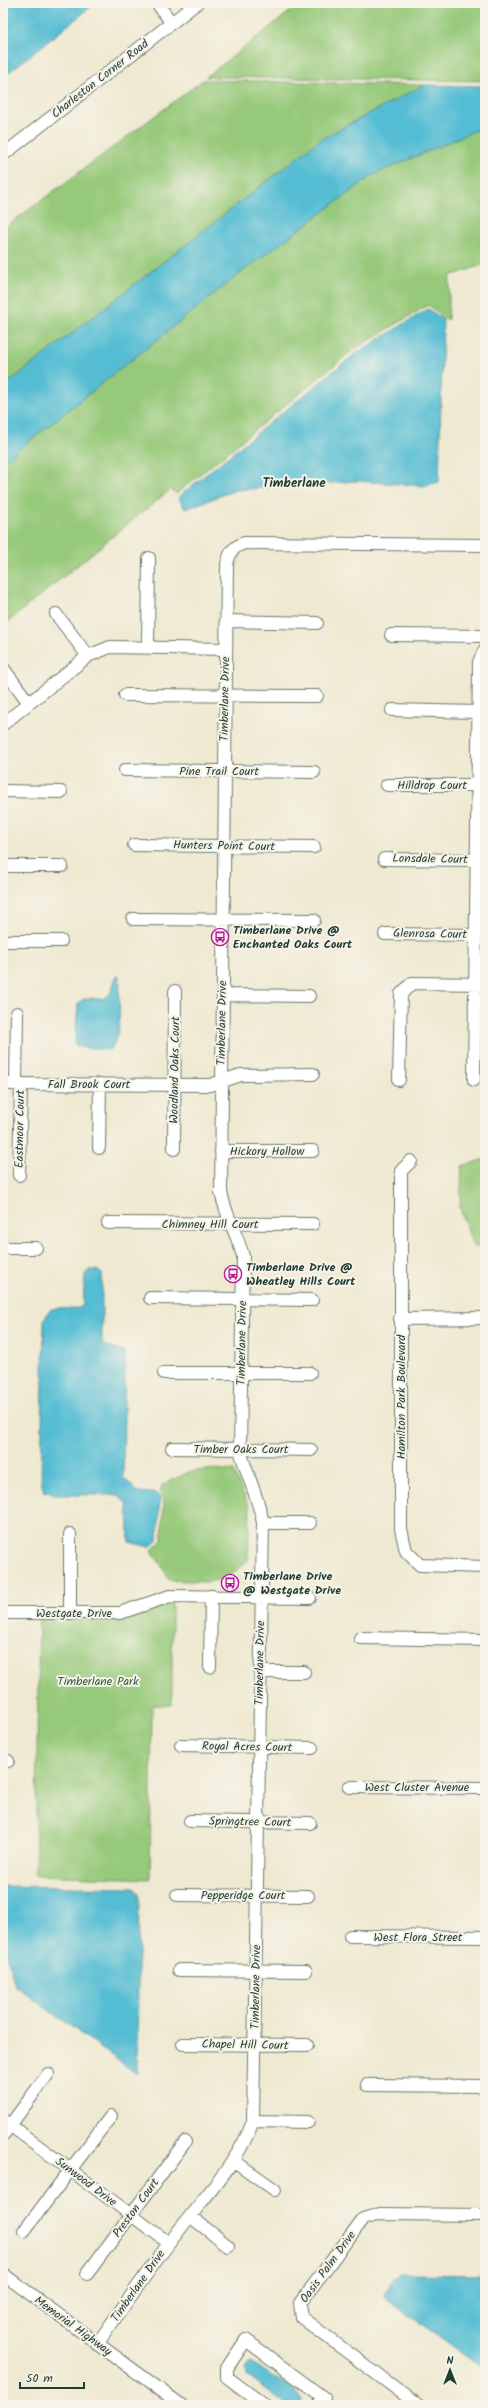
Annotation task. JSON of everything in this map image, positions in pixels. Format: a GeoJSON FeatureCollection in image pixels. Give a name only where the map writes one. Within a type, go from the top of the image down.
{"type":"FeatureCollection","features":[{"type":"Feature","properties":{"kind":"street"},"geometry":{"type":"LineString","coordinates":[[157,3],[171,22]]}},
{"type":"Feature","properties":{"kind":"street","name":"Charleston Corner Road"},"geometry":{"type":"LineString","coordinates":[[3,155],[197,3]]}},
{"type":"Feature","properties":{"kind":"street","name":"Timberlane Drive"},"geometry":{"type":"LineString","coordinates":[[98,2344],[169,2243],[247,2140],[253,2121],[263,1524],[259,1500],[245,1468],[240,1450],[243,1256],[232,1224],[224,1209],[221,1192],[227,564],[230,553],[235,547],[244,543],[485,545]]}},
{"type":"Feature","properties":{"kind":"street"},"geometry":{"type":"LineString","coordinates":[[148,647],[149,558]]}},
{"type":"Feature","properties":{"kind":"street"},"geometry":{"type":"LineString","coordinates":[[56,614],[88,656]]}},
{"type":"Feature","properties":{"kind":"street"},"geometry":{"type":"LineString","coordinates":[[226,621],[317,623]]}},
{"type":"Feature","properties":{"kind":"street"},"geometry":{"type":"LineString","coordinates":[[391,635],[485,636]]}},
{"type":"Feature","properties":{"kind":"street"},"geometry":{"type":"LineString","coordinates":[[3,724],[88,656],[110,647],[226,649]]}},
{"type":"Feature","properties":{"kind":"street"},"geometry":{"type":"LineString","coordinates":[[474,1080],[480,984],[476,935],[477,785],[481,731],[478,712],[479,662],[485,648]]}},
{"type":"Feature","properties":{"kind":"street"},"geometry":{"type":"LineString","coordinates":[[3,668],[29,703]]}},
{"type":"Feature","properties":{"kind":"street"},"geometry":{"type":"LineString","coordinates":[[125,695],[225,697],[317,696]]}},
{"type":"Feature","properties":{"kind":"street"},"geometry":{"type":"LineString","coordinates":[[392,710],[478,712]]}},
{"type":"Feature","properties":{"kind":"street","name":"Pine Trail Court"},"geometry":{"type":"LineString","coordinates":[[125,770],[314,772]]}},
{"type":"Feature","properties":{"kind":"street","name":"Hilldrop Court"},"geometry":{"type":"LineString","coordinates":[[387,785],[477,785]]}},
{"type":"Feature","properties":{"kind":"street"},"geometry":{"type":"LineString","coordinates":[[3,792],[61,792]]}},
{"type":"Feature","properties":{"kind":"street","name":"Hunters Point Court"},"geometry":{"type":"LineString","coordinates":[[134,845],[314,847]]}},
{"type":"Feature","properties":{"kind":"street","name":"Lonsdale Court"},"geometry":{"type":"LineString","coordinates":[[384,859],[476,860]]}},
{"type":"Feature","properties":{"kind":"street"},"geometry":{"type":"LineString","coordinates":[[3,866],[62,866]]}},
{"type":"Feature","properties":{"kind":"street"},"geometry":{"type":"LineString","coordinates":[[133,919],[314,920]]}},
{"type":"Feature","properties":{"kind":"street","name":"Glenrosa Court"},"geometry":{"type":"LineString","coordinates":[[385,934],[476,935]]}},
{"type":"Feature","properties":{"kind":"street"},"geometry":{"type":"LineString","coordinates":[[3,941],[61,941]]}},
{"type":"Feature","properties":{"kind":"street"},"geometry":{"type":"LineString","coordinates":[[399,1080],[401,994],[412,983],[480,984]]}},
{"type":"Feature","properties":{"kind":"street","name":"Woodland Oaks Court"},"geometry":{"type":"LineString","coordinates":[[174,1150],[176,991]]}},
{"type":"Feature","properties":{"kind":"street"},"geometry":{"type":"LineString","coordinates":[[223,995],[309,996]]}},
{"type":"Feature","properties":{"kind":"street","name":"Eastmoor Court"},"geometry":{"type":"LineString","coordinates":[[17,1013],[19,1175]]}},
{"type":"Feature","properties":{"kind":"street","name":"Fall Brook Court"},"geometry":{"type":"LineString","coordinates":[[3,1084],[210,1085],[241,1075],[313,1074]]}},
{"type":"Feature","properties":{"kind":"street"},"geometry":{"type":"LineString","coordinates":[[99,1148],[100,1084]]}},
{"type":"Feature","properties":{"kind":"street","name":"Hickory Hollow"},"geometry":{"type":"LineString","coordinates":[[221,1151],[313,1151]]}},
{"type":"Feature","properties":{"kind":"street","name":"Hamilton Park Boulevard"},"geometry":{"type":"LineString","coordinates":[[410,1161],[401,1172],[401,1529],[406,1551],[420,1565],[485,1567]]}},
{"type":"Feature","properties":{"kind":"street","name":"Chimney Hill Court"},"geometry":{"type":"LineString","coordinates":[[108,1223],[312,1224]]}},
{"type":"Feature","properties":{"kind":"street"},"geometry":{"type":"LineString","coordinates":[[3,1248],[36,1248]]}},
{"type":"Feature","properties":{"kind":"street"},"geometry":{"type":"LineString","coordinates":[[150,1298],[312,1300]]}},
{"type":"Feature","properties":{"kind":"street"},"geometry":{"type":"LineString","coordinates":[[400,1319],[485,1318]]}},
{"type":"Feature","properties":{"kind":"street"},"geometry":{"type":"LineString","coordinates":[[164,1373],[310,1374]]}},
{"type":"Feature","properties":{"kind":"street","name":"Timber Oaks Court"},"geometry":{"type":"LineString","coordinates":[[172,1448],[311,1450]]}},
{"type":"Feature","properties":{"kind":"street"},"geometry":{"type":"LineString","coordinates":[[263,1524],[310,1523]]}},
{"type":"Feature","properties":{"kind":"street"},"geometry":{"type":"LineString","coordinates":[[70,1534],[70,1613]]}},
{"type":"Feature","properties":{"kind":"street","name":"Westgate Drive"},"geometry":{"type":"LineString","coordinates":[[3,1613],[120,1613],[170,1596],[310,1598]]}},
{"type":"Feature","properties":{"kind":"street"},"geometry":{"type":"LineString","coordinates":[[210,1667],[211,1596]]}},
{"type":"Feature","properties":{"kind":"street"},"geometry":{"type":"LineString","coordinates":[[360,1638],[485,1640]]}},
{"type":"Feature","properties":{"kind":"street"},"geometry":{"type":"LineString","coordinates":[[260,1672],[304,1672]]}},
{"type":"Feature","properties":{"kind":"street","name":"Royal Acres Court"},"geometry":{"type":"LineString","coordinates":[[181,1745],[312,1748]]}},
{"type":"Feature","properties":{"kind":"street","name":"West Cluster Avenue"},"geometry":{"type":"LineString","coordinates":[[349,1787],[485,1788]]}},
{"type":"Feature","properties":{"kind":"street","name":"Springtree Court"},"geometry":{"type":"LineString","coordinates":[[190,1821],[310,1823]]}},
{"type":"Feature","properties":{"kind":"street","name":"Pepperidge Court"},"geometry":{"type":"LineString","coordinates":[[178,1895],[308,1896]]}},
{"type":"Feature","properties":{"kind":"street","name":"West Flora Street"},"geometry":{"type":"LineString","coordinates":[[350,1936],[485,1937]]}},
{"type":"Feature","properties":{"kind":"street"},"geometry":{"type":"LineString","coordinates":[[179,1970],[306,1971]]}},
{"type":"Feature","properties":{"kind":"street","name":"Chapel Hill Court"},"geometry":{"type":"LineString","coordinates":[[183,2044],[307,2045]]}},
{"type":"Feature","properties":{"kind":"street"},"geometry":{"type":"LineString","coordinates":[[5,2127],[48,2074]]}},
{"type":"Feature","properties":{"kind":"street"},"geometry":{"type":"LineString","coordinates":[[367,2084],[485,2086]]}},
{"type":"Feature","properties":{"kind":"street"},"geometry":{"type":"LineString","coordinates":[[24,2231],[111,2116]]}},
{"type":"Feature","properties":{"kind":"street"},"geometry":{"type":"LineString","coordinates":[[253,2121],[308,2122]]}},
{"type":"Feature","properties":{"kind":"street","name":"Sunwood Drive"},"geometry":{"type":"LineString","coordinates":[[5,2127],[70,2170],[169,2243]]}},
{"type":"Feature","properties":{"kind":"street","name":"Preston Court"},"geometry":{"type":"LineString","coordinates":[[88,2274],[130,2214],[185,2142]]}},
{"type":"Feature","properties":{"kind":"street"},"geometry":{"type":"LineString","coordinates":[[232,2160],[275,2190]]}},
{"type":"Feature","properties":{"kind":"street","name":"Oasis Palm Drive"},"geometry":{"type":"LineString","coordinates":[[418,2405],[302,2318],[300,2303],[363,2219],[380,2214],[485,2215]]}},
{"type":"Feature","properties":{"kind":"street"},"geometry":{"type":"LineString","coordinates":[[190,2216],[228,2246]]}},
{"type":"Feature","properties":{"kind":"street","name":"Memorial Highway"},"geometry":{"type":"LineString","coordinates":[[3,2274],[181,2405]]}},
{"type":"Feature","properties":{"kind":"street"},"geometry":{"type":"LineString","coordinates":[[263,2404],[227,2377],[227,2368],[246,2340],[324,2398],[319,2405]]}},
{"type":"Feature","properties":{"kind":"green space"},"geometry":{"type":"Polygon","coordinates":[[[301,3],[485,3],[485,81],[206,77],[301,3]]]}},
{"type":"Feature","properties":{"kind":"green space"},"geometry":{"type":"Polygon","coordinates":[[[203,80],[424,85],[321,139],[3,387],[3,229],[203,80]]]}},
{"type":"Feature","properties":{"kind":"green space"},"geometry":{"type":"Polygon","coordinates":[[[485,126],[485,264],[450,276],[448,320],[428,305],[353,350],[176,494],[171,489],[3,626],[3,462],[247,268],[373,175],[485,126]]]}},
{"type":"Feature","properties":{"kind":"green space"},"geometry":{"type":"Polygon","coordinates":[[[485,1159],[485,1248],[473,1246],[460,1208],[462,1166],[485,1159]]]}},
{"type":"Feature","properties":{"kind":"green space"},"geometry":{"type":"Polygon","coordinates":[[[215,1469],[233,1471],[250,1508],[248,1560],[228,1578],[206,1582],[170,1580],[152,1550],[162,1540],[164,1498],[160,1492],[162,1485],[189,1472],[215,1469]]]}},
{"type":"Feature","properties":{"kind":"green space","name":"Timberlane Park"},"geometry":{"type":"Polygon","coordinates":[[[159,1603],[172,1603],[172,1705],[152,1705],[150,1879],[35,1875],[39,1620],[111,1620],[135,1615],[159,1603]]]}},
{"type":"Feature","properties":{"kind":"water"},"geometry":{"type":"Polygon","coordinates":[[[3,3],[96,3],[3,77],[3,3]]]}},
{"type":"Feature","properties":{"kind":"water"},"geometry":{"type":"Polygon","coordinates":[[[424,85],[485,86],[485,126],[373,175],[247,268],[3,462],[3,387],[321,139],[424,85]]]}},
{"type":"Feature","properties":{"kind":"water"},"geometry":{"type":"Polygon","coordinates":[[[428,309],[443,319],[439,482],[425,486],[357,481],[236,490],[185,509],[178,497],[355,354],[428,309]]]}},
{"type":"Feature","properties":{"kind":"water"},"geometry":{"type":"Polygon","coordinates":[[[116,976],[119,976],[120,983],[119,1028],[114,1044],[109,1050],[80,1047],[75,1044],[78,1004],[86,998],[104,999],[110,994],[116,976]]]}},
{"type":"Feature","properties":{"kind":"water"},"geometry":{"type":"Polygon","coordinates":[[[89,1270],[97,1270],[102,1274],[102,1344],[120,1350],[125,1354],[123,1477],[138,1492],[155,1493],[160,1497],[158,1540],[150,1547],[129,1542],[128,1505],[119,1495],[55,1495],[44,1491],[41,1482],[44,1319],[51,1309],[80,1308],[83,1304],[85,1274],[89,1270]]]}},
{"type":"Feature","properties":{"kind":"water"},"geometry":{"type":"Polygon","coordinates":[[[3,1886],[135,1888],[139,1894],[137,2074],[15,1986],[6,1952],[3,1949],[3,1886]]]}},
{"type":"Feature","properties":{"kind":"water"},"geometry":{"type":"Polygon","coordinates":[[[398,2274],[485,2275],[485,2369],[389,2301],[385,2294],[393,2279],[398,2274]]]}},
{"type":"Feature","properties":{"kind":"water"},"geometry":{"type":"Polygon","coordinates":[[[251,2362],[296,2392],[302,2399],[301,2405],[286,2405],[247,2376],[246,2368],[251,2362]]]}},
{"type":"Feature","properties":{"kind":"place","name":"Timberlane Drive @ Enchanted Oaks Court"},"geometry":{"type":"Point","coordinates":[220,937]}},
{"type":"Feature","properties":{"kind":"place","name":"Timberlane Drive @ Wheatley Hills Court"},"geometry":{"type":"Point","coordinates":[233,1274]}},
{"type":"Feature","properties":{"kind":"place","name":"Timberlane Drive @ Westgate Drive"},"geometry":{"type":"Point","coordinates":[230,1583]}},
{"type":"Feature","properties":{"kind":"district","name":"Timberlane"},"geometry":{"type":"Point","coordinates":[294,483]}}]}
